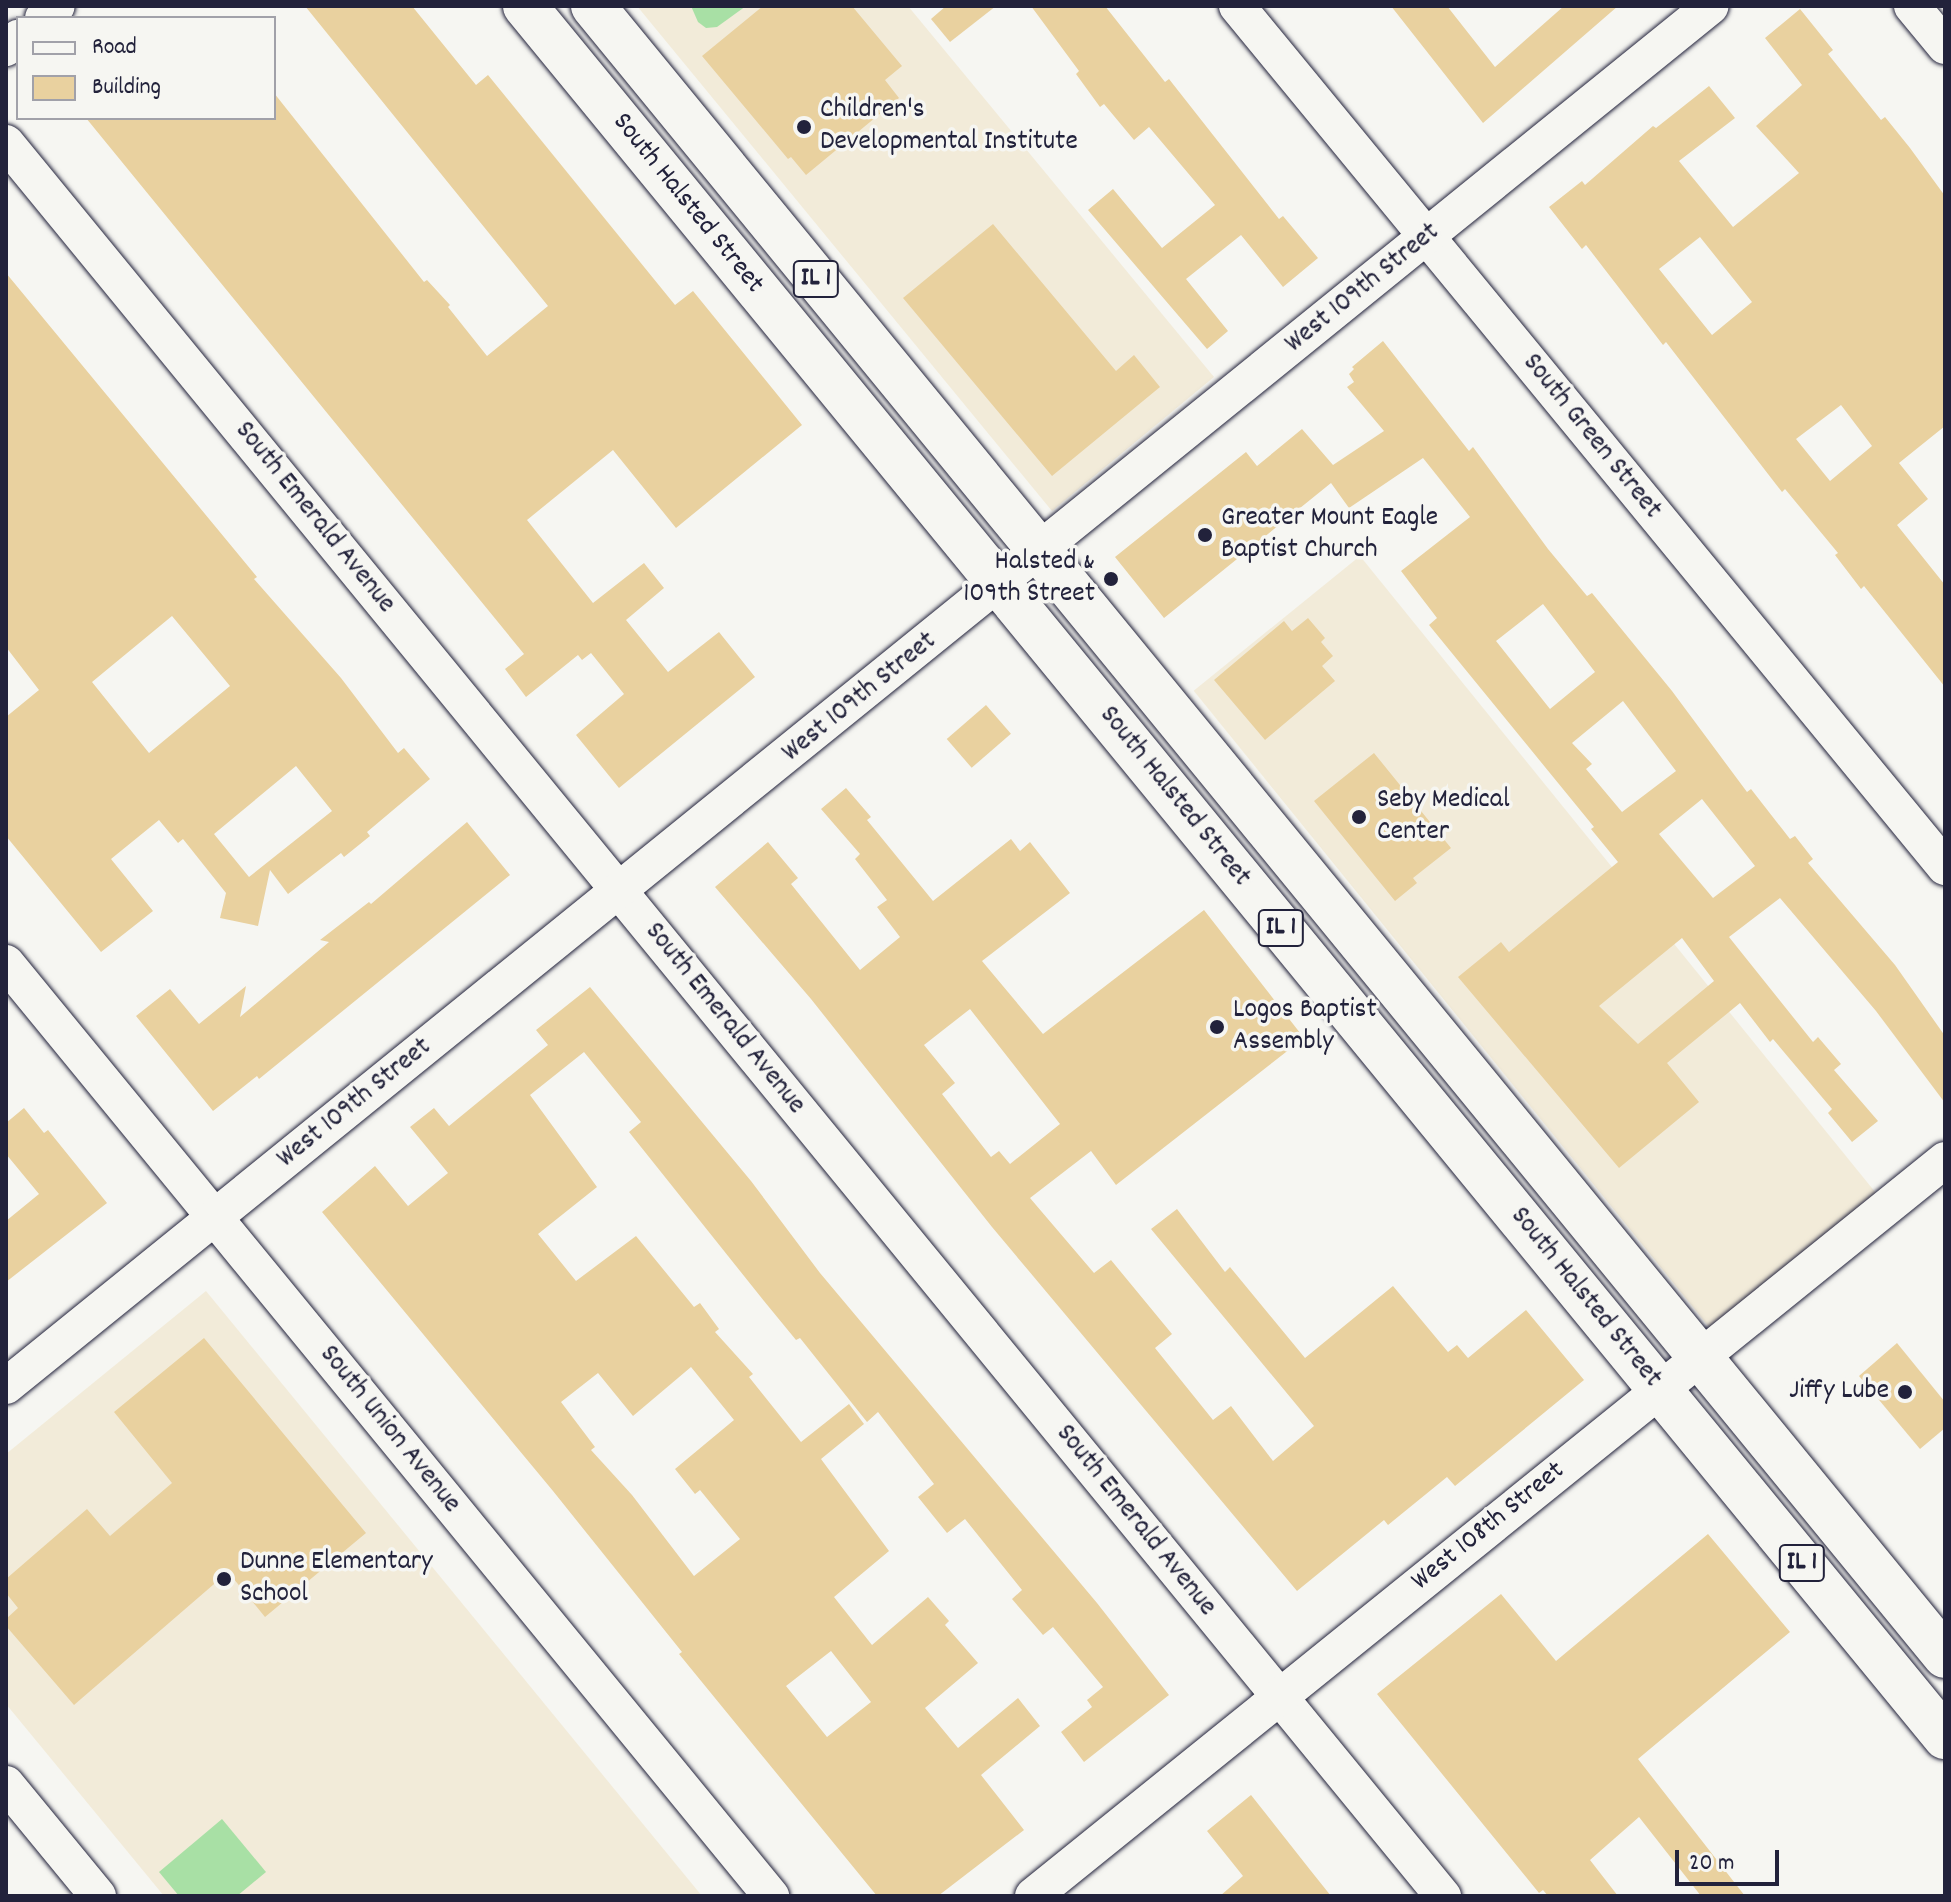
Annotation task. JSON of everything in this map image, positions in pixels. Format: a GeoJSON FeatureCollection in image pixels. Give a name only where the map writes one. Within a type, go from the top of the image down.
{"type":"FeatureCollection","features":[{"type":"Feature","properties":{"kind":"main road","name":"South Halsted Street"},"geometry":{"type":"LineString","coordinates":[[525,6],[1945,1737]]}},
{"type":"Feature","properties":{"kind":"main road","name":"South Halsted Street"},"geometry":{"type":"LineString","coordinates":[[593,6],[1945,1656]]}},
{"type":"Feature","properties":{"kind":"street","name":"South Green Street"},"geometry":{"type":"LineString","coordinates":[[1237,6],[1945,867]]}},
{"type":"Feature","properties":{"kind":"street","name":"West 109th Street"},"geometry":{"type":"LineString","coordinates":[[6,1386],[1000,585],[1711,6]]}},
{"type":"Feature","properties":{"kind":"street"},"geometry":{"type":"LineString","coordinates":[[1912,6],[1945,46]]}},
{"type":"Feature","properties":{"kind":"street","name":"South Emerald Avenue"},"geometry":{"type":"LineString","coordinates":[[6,143],[1443,1896]]}},
{"type":"Feature","properties":{"kind":"street","name":"South Union Avenue"},"geometry":{"type":"LineString","coordinates":[[6,963],[771,1896]]}},
{"type":"Feature","properties":{"kind":"street","name":"West 108th Street"},"geometry":{"type":"LineString","coordinates":[[1033,1896],[1658,1388],[1945,1160]]}},
{"type":"Feature","properties":{"kind":"street"},"geometry":{"type":"LineString","coordinates":[[6,1784],[98,1896]]}},
{"type":"Feature","properties":{"kind":"shaded area"},"geometry":{"type":"Polygon","coordinates":[[[637,6],[908,6],[1214,377],[1052,511],[637,6]]]}},
{"type":"Feature","properties":{"kind":"shaded area"},"geometry":{"type":"Polygon","coordinates":[[[1360,556],[1884,1203],[1718,1338],[1194,691],[1360,556]]]}},
{"type":"Feature","properties":{"kind":"shaded area","name":"Dunne Elementary School"},"geometry":{"type":"Polygon","coordinates":[[[206,1291],[702,1896],[164,1896],[6,1704],[6,1454],[206,1291]]]}},
{"type":"Feature","properties":{"kind":"green space"},"geometry":{"type":"Polygon","coordinates":[[[691,6],[746,6],[717,27],[706,28],[698,22],[691,6]]]}},
{"type":"Feature","properties":{"kind":"green space"},"geometry":{"type":"Polygon","coordinates":[[[222,1819],[266,1872],[237,1896],[179,1896],[159,1872],[222,1819]]]}},
{"type":"Feature","properties":{"kind":"building"},"geometry":{"type":"Polygon","coordinates":[[[305,6],[412,6],[476,85],[488,75],[675,305],[693,291],[802,425],[676,528],[613,450],[527,520],[593,603],[644,563],[664,588],[626,620],[668,672],[719,632],[755,677],[619,788],[576,735],[624,694],[591,653],[582,660],[578,655],[526,697],[505,669],[524,654],[88,120],[276,120],[276,96],[424,282],[427,280],[450,305],[448,307],[487,356],[548,306],[305,6]]]}},
{"type":"Feature","properties":{"kind":"building","name":"Children's Developmental Institute"},"geometry":{"type":"Polygon","coordinates":[[[763,6],[852,6],[902,66],[885,80],[899,98],[806,175],[791,157],[788,159],[702,56],[763,6]]]}},
{"type":"Feature","properties":{"kind":"building"},"geometry":{"type":"Polygon","coordinates":[[[946,6],[996,6],[950,42],[931,19],[946,6]]]}},
{"type":"Feature","properties":{"kind":"building"},"geometry":{"type":"Polygon","coordinates":[[[1031,6],[1105,6],[1165,82],[1169,79],[1279,219],[1283,216],[1318,258],[1283,287],[1241,235],[1186,279],[1228,331],[1207,349],[1088,210],[1113,189],[1162,248],[1215,205],[1149,127],[1134,140],[1104,104],[1100,107],[1076,74],[1079,71],[1031,6]]]}},
{"type":"Feature","properties":{"kind":"building"},"geometry":{"type":"Polygon","coordinates":[[[1391,6],[1447,6],[1495,67],[1564,6],[1618,6],[1483,123],[1391,6]]]}},
{"type":"Feature","properties":{"kind":"building"},"geometry":{"type":"Polygon","coordinates":[[[1800,9],[1833,50],[1828,54],[1881,120],[1885,117],[1945,196],[1945,426],[1899,463],[1928,499],[1897,525],[1945,585],[1945,687],[1864,586],[1861,589],[1835,555],[1838,553],[1785,489],[1782,492],[1586,245],[1582,249],[1549,207],[1582,181],[1585,185],[1653,126],[1656,128],[1709,86],[1735,118],[1679,161],[1733,227],[1799,173],[1756,126],[1802,85],[1765,38],[1800,9]],[[1700,237],[1659,269],[1712,335],[1752,302],[1700,237]],[[1841,405],[1796,439],[1830,481],[1872,446],[1841,405]]]}},
{"type":"Feature","properties":{"kind":"building"},"geometry":{"type":"Polygon","coordinates":[[[993,224],[1116,371],[1134,355],[1160,387],[1052,476],[903,298],[993,224]]]}},
{"type":"Feature","properties":{"kind":"building"},"geometry":{"type":"Polygon","coordinates":[[[6,273],[257,577],[254,579],[341,678],[398,753],[404,748],[430,779],[367,832],[370,836],[344,857],[341,853],[288,894],[270,870],[258,926],[220,918],[226,893],[183,839],[178,843],[159,820],[111,859],[153,911],[101,952],[6,836],[6,717],[39,690],[6,647],[6,273]],[[172,616],[92,682],[149,753],[230,686],[172,616]],[[296,766],[214,834],[249,877],[332,811],[296,766]]]}},
{"type":"Feature","properties":{"kind":"building"},"geometry":{"type":"Polygon","coordinates":[[[1383,341],[1469,451],[1473,447],[1548,549],[1587,596],[1592,593],[1672,691],[1747,792],[1751,789],[1790,839],[1795,836],[1813,859],[1808,863],[1895,965],[1945,1036],[1945,1103],[1876,1011],[1780,898],[1729,937],[1813,1042],[1818,1037],[1841,1064],[1834,1070],[1878,1121],[1852,1142],[1828,1113],[1832,1109],[1773,1039],[1770,1042],[1740,1003],[1667,1063],[1699,1102],[1619,1168],[1458,977],[1501,942],[1509,952],[1618,862],[1591,829],[1594,827],[1429,625],[1437,618],[1401,571],[1470,517],[1423,458],[1349,508],[1331,483],[1164,618],[1115,557],[1246,452],[1257,466],[1302,429],[1333,465],[1384,431],[1347,387],[1354,382],[1349,374],[1354,369],[1352,367],[1383,341]],[[1543,604],[1496,641],[1550,709],[1595,672],[1543,604]],[[1623,701],[1572,743],[1592,764],[1586,769],[1622,812],[1676,771],[1623,701]],[[1702,799],[1659,834],[1713,898],[1755,866],[1702,799]],[[1682,938],[1599,1006],[1638,1044],[1714,981],[1682,938]]]}},
{"type":"Feature","properties":{"kind":"building"},"geometry":{"type":"Polygon","coordinates":[[[1308,618],[1325,638],[1321,642],[1333,656],[1322,666],[1335,681],[1265,740],[1214,680],[1284,621],[1292,631],[1308,618]]]}},
{"type":"Feature","properties":{"kind":"building"},"geometry":{"type":"Polygon","coordinates":[[[986,705],[1011,734],[972,768],[947,739],[986,705]]]}},
{"type":"Feature","properties":{"kind":"building"},"geometry":{"type":"Polygon","coordinates":[[[1374,753],[1451,848],[1413,878],[1417,883],[1395,901],[1314,801],[1374,753]]]}},
{"type":"Feature","properties":{"kind":"building"},"geometry":{"type":"Polygon","coordinates":[[[846,788],[871,817],[867,820],[933,901],[1011,839],[1020,851],[1030,842],[1070,893],[982,961],[1043,1034],[1204,910],[1304,1038],[1116,1185],[1091,1151],[1030,1198],[1094,1273],[1111,1260],[1172,1334],[1155,1348],[1213,1420],[1231,1406],[1273,1461],[1314,1426],[1151,1229],[1177,1209],[1225,1272],[1230,1267],[1305,1358],[1393,1286],[1448,1352],[1457,1345],[1468,1358],[1526,1310],[1584,1380],[1455,1486],[1447,1477],[1388,1525],[1384,1520],[1297,1591],[992,1227],[811,999],[715,887],[768,842],[798,878],[791,884],[860,970],[900,937],[877,907],[887,900],[855,859],[860,854],[821,809],[846,788]],[[970,1009],[924,1045],[955,1083],[942,1094],[991,1157],[999,1151],[1010,1164],[1060,1124],[970,1009]]]}},
{"type":"Feature","properties":{"kind":"building"},"geometry":{"type":"Polygon","coordinates":[[[467,822],[510,875],[259,1079],[257,1076],[213,1111],[136,1016],[170,989],[199,1024],[246,986],[240,1017],[329,942],[320,940],[369,902],[371,904],[467,822]]]}},
{"type":"Feature","properties":{"kind":"building"},"geometry":{"type":"Polygon","coordinates":[[[590,987],[751,1181],[820,1273],[1097,1603],[1169,1695],[1084,1762],[1061,1732],[1092,1707],[1087,1700],[1103,1687],[1053,1627],[1043,1635],[1012,1599],[1022,1590],[965,1519],[947,1533],[918,1497],[934,1484],[878,1412],[867,1422],[800,1338],[796,1340],[764,1301],[629,1132],[641,1122],[584,1052],[530,1095],[597,1187],[538,1234],[576,1281],[636,1236],[694,1307],[700,1303],[719,1329],[715,1332],[753,1374],[749,1377],[801,1442],[849,1404],[864,1424],[821,1459],[889,1551],[834,1597],[872,1645],[928,1597],[949,1621],[945,1625],[978,1663],[925,1708],[958,1748],[1018,1698],[1040,1726],[981,1775],[1024,1830],[938,1896],[877,1896],[679,1654],[682,1652],[553,1491],[322,1212],[375,1166],[408,1206],[448,1173],[410,1127],[434,1108],[449,1126],[548,1045],[536,1030],[590,987]],[[691,1367],[633,1416],[598,1373],[561,1402],[595,1447],[591,1450],[632,1495],[694,1576],[740,1539],[700,1490],[695,1494],[675,1469],[734,1420],[691,1367]],[[831,1651],[786,1686],[827,1737],[871,1702],[831,1651]]]}},
{"type":"Feature","properties":{"kind":"building"},"geometry":{"type":"Polygon","coordinates":[[[24,1108],[44,1133],[48,1130],[107,1203],[6,1282],[6,1221],[39,1194],[6,1154],[6,1123],[24,1108]]]}},
{"type":"Feature","properties":{"kind":"building"},"geometry":{"type":"Polygon","coordinates":[[[204,1338],[366,1533],[265,1617],[228,1572],[74,1705],[6,1626],[6,1619],[18,1608],[6,1593],[6,1579],[87,1509],[110,1536],[172,1483],[114,1412],[204,1338]]]}},
{"type":"Feature","properties":{"kind":"building","name":"Jiffy Lube"},"geometry":{"type":"Polygon","coordinates":[[[1897,1343],[1945,1402],[1945,1428],[1920,1449],[1859,1376],[1897,1343]]]}},
{"type":"Feature","properties":{"kind":"building"},"geometry":{"type":"Polygon","coordinates":[[[1708,1534],[1790,1632],[1638,1759],[1745,1896],[1701,1896],[1639,1817],[1590,1860],[1618,1896],[1548,1896],[1543,1890],[1539,1893],[1377,1694],[1501,1594],[1556,1661],[1708,1534]]]}},
{"type":"Feature","properties":{"kind":"building"},"geometry":{"type":"Polygon","coordinates":[[[1251,1795],[1331,1896],[1220,1896],[1243,1876],[1207,1831],[1251,1795]]]}},
{"type":"Feature","properties":{"kind":"place","name":"Children's Developmental Institute"},"geometry":{"type":"Point","coordinates":[804,127]}},
{"type":"Feature","properties":{"kind":"place","name":"Greater Mount Eagle Baptist Church"},"geometry":{"type":"Point","coordinates":[1205,535]}},
{"type":"Feature","properties":{"kind":"place","name":"Halsted & 109th Street"},"geometry":{"type":"Point","coordinates":[1111,579]}},
{"type":"Feature","properties":{"kind":"place","name":"Seby Medical Center"},"geometry":{"type":"Point","coordinates":[1359,817]}},
{"type":"Feature","properties":{"kind":"place","name":"Logos Baptist Assembly"},"geometry":{"type":"Point","coordinates":[1217,1027]}},
{"type":"Feature","properties":{"kind":"place","name":"Jiffy Lube"},"geometry":{"type":"Point","coordinates":[1905,1392]}},
{"type":"Feature","properties":{"kind":"place","name":"Dunne Elementary School"},"geometry":{"type":"Point","coordinates":[224,1579]}}]}
